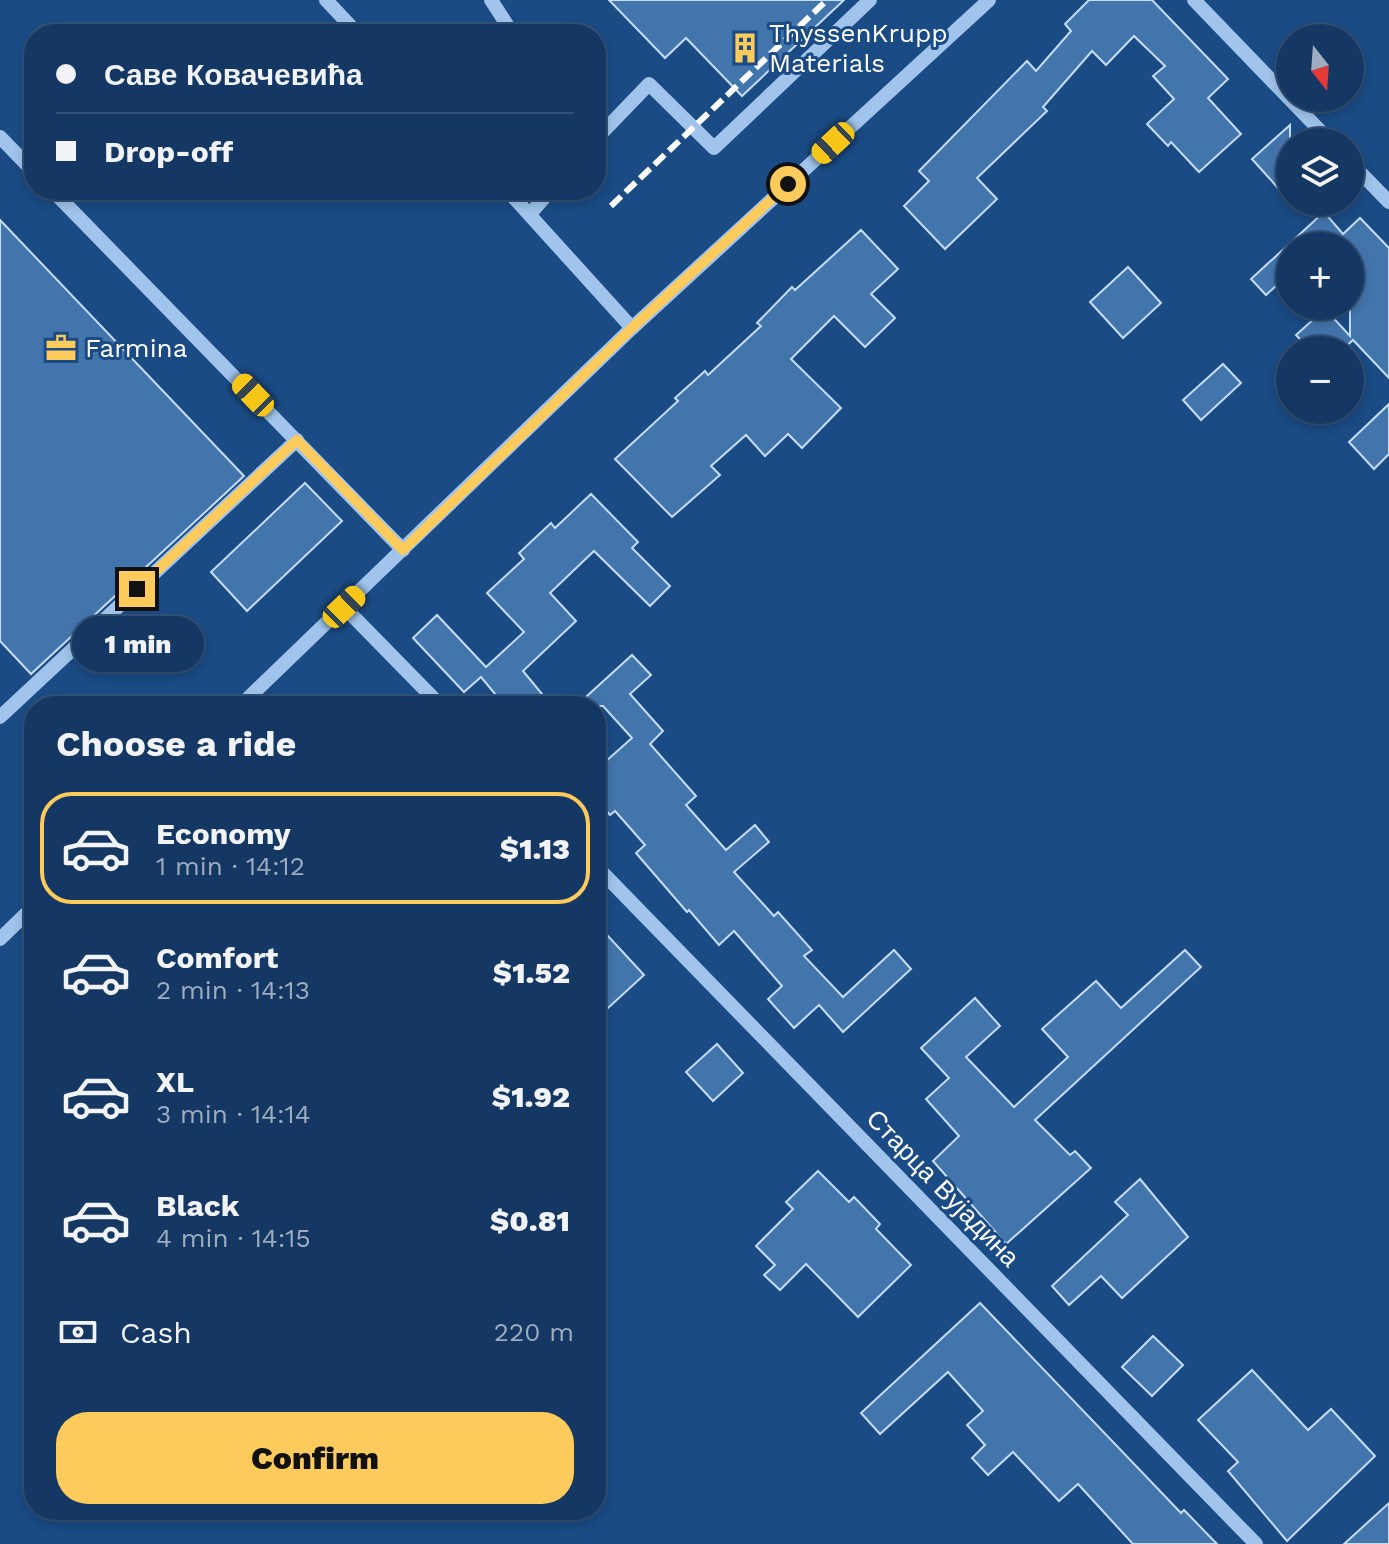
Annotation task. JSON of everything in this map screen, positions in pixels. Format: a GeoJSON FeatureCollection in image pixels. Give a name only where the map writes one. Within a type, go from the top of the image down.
{"type":"FeatureCollection","features":[{"type":"Feature","properties":{"kind":"street"},"geometry":{"type":"LineString","coordinates":[[326,0],[349,24]]}},
{"type":"Feature","properties":{"kind":"street"},"geometry":{"type":"LineString","coordinates":[[491,0],[507,24]]}},
{"type":"Feature","properties":{"kind":"street"},"geometry":{"type":"LineString","coordinates":[[606,129],[649,84],[714,148],[870,0]]}},
{"type":"Feature","properties":{"kind":"street"},"geometry":{"type":"LineString","coordinates":[[251,696],[632,328],[989,0]]}},
{"type":"Feature","properties":{"kind":"street"},"geometry":{"type":"LineString","coordinates":[[1194,0],[1317,128]]}},
{"type":"Feature","properties":{"kind":"street"},"geometry":{"type":"LineString","coordinates":[[0,137],[24,162]]}},
{"type":"Feature","properties":{"kind":"street"},"geometry":{"type":"LineString","coordinates":[[1364,176],[1389,202]]}},
{"type":"Feature","properties":{"kind":"street"},"geometry":{"type":"LineString","coordinates":[[62,200],[403,550]]}},
{"type":"Feature","properties":{"kind":"street"},"geometry":{"type":"LineString","coordinates":[[517,200],[632,328]]}},
{"type":"Feature","properties":{"kind":"street"},"geometry":{"type":"LineString","coordinates":[[530,214],[542,200]]}},
{"type":"Feature","properties":{"kind":"street"},"geometry":{"type":"LineString","coordinates":[[0,717],[297,440]]}},
{"type":"Feature","properties":{"kind":"street"},"geometry":{"type":"LineString","coordinates":[[344,607],[431,696]]}},
{"type":"Feature","properties":{"kind":"street","name":"Старца Вујадина"},"geometry":{"type":"LineString","coordinates":[[606,876],[1256,1544]]}},
{"type":"Feature","properties":{"kind":"street"},"geometry":{"type":"LineString","coordinates":[[0,939],[24,916]]}},
{"type":"Feature","properties":{"kind":"building","name":"ThyssenKrupp Materials"},"geometry":{"type":"Polygon","coordinates":[[[609,0],[844,0],[742,96],[686,38],[665,58],[609,0]]]}},
{"type":"Feature","properties":{"kind":"building"},"geometry":{"type":"Polygon","coordinates":[[[1089,0],[1152,0],[1228,79],[1208,98],[1241,134],[1199,172],[1171,142],[1168,146],[1147,124],[1174,99],[1153,76],[1165,66],[1134,36],[1106,65],[1092,51],[1043,107],[1047,111],[977,178],[997,199],[945,249],[904,206],[929,181],[919,171],[1027,61],[1036,71],[1071,31],[1065,24],[1089,0]]]}},
{"type":"Feature","properties":{"kind":"building"},"geometry":{"type":"Polygon","coordinates":[[[1276,138],[1276,186],[1252,159],[1276,138]]]}},
{"type":"Feature","properties":{"kind":"building"},"geometry":{"type":"Polygon","coordinates":[[[1320,216],[1327,216],[1341,232],[1302,232],[1320,216]]]}},
{"type":"Feature","properties":{"kind":"building"},"geometry":{"type":"Polygon","coordinates":[[[1360,218],[1389,248],[1389,378],[1364,352],[1364,336],[1350,336],[1350,320],[1364,320],[1364,232],[1345,232],[1360,218]]]}},
{"type":"Feature","properties":{"kind":"building","name":"Farmina"},"geometry":{"type":"Polygon","coordinates":[[[0,220],[244,476],[31,674],[0,641],[0,220]]]}},
{"type":"Feature","properties":{"kind":"building"},"geometry":{"type":"Polygon","coordinates":[[[861,230],[898,269],[871,294],[895,318],[865,347],[834,316],[791,359],[841,408],[802,448],[788,434],[765,456],[746,435],[711,466],[720,475],[672,517],[615,459],[678,401],[675,398],[705,371],[708,375],[761,326],[757,323],[792,287],[795,290],[861,230]]]}},
{"type":"Feature","properties":{"kind":"building"},"geometry":{"type":"Polygon","coordinates":[[[1276,256],[1276,286],[1266,295],[1251,279],[1276,256]]]}},
{"type":"Feature","properties":{"kind":"building"},"geometry":{"type":"Polygon","coordinates":[[[1128,267],[1161,303],[1123,338],[1090,302],[1128,267]]]}},
{"type":"Feature","properties":{"kind":"building"},"geometry":{"type":"Polygon","coordinates":[[[1313,320],[1335,320],[1350,336],[1296,335],[1313,320]]]}},
{"type":"Feature","properties":{"kind":"building"},"geometry":{"type":"Polygon","coordinates":[[[1223,364],[1241,383],[1201,420],[1183,400],[1223,364]]]}},
{"type":"Feature","properties":{"kind":"building"},"geometry":{"type":"Polygon","coordinates":[[[1389,404],[1389,454],[1374,469],[1349,442],[1389,404]]]}},
{"type":"Feature","properties":{"kind":"building"},"geometry":{"type":"Polygon","coordinates":[[[305,483],[342,521],[247,611],[211,572],[305,483]]]}},
{"type":"Feature","properties":{"kind":"building"},"geometry":{"type":"Polygon","coordinates":[[[591,494],[638,542],[632,548],[670,586],[650,606],[594,551],[550,593],[576,621],[523,671],[544,696],[497,696],[481,677],[464,692],[413,638],[437,615],[486,667],[524,632],[487,593],[524,559],[519,553],[551,523],[555,528],[591,494]]]}},
{"type":"Feature","properties":{"kind":"building"},"geometry":{"type":"Polygon","coordinates":[[[632,655],[651,675],[630,694],[663,731],[650,744],[696,796],[686,805],[726,850],[755,825],[769,842],[734,872],[774,916],[778,912],[812,950],[804,956],[843,997],[894,950],[911,969],[843,1032],[819,1005],[794,1028],[768,999],[782,986],[734,931],[719,945],[636,853],[645,845],[615,811],[610,815],[606,810],[606,761],[632,738],[606,709],[606,696],[587,696],[632,655]]]}},
{"type":"Feature","properties":{"kind":"building"},"geometry":{"type":"Polygon","coordinates":[[[606,934],[644,975],[606,1010],[606,934]]]}},
{"type":"Feature","properties":{"kind":"building"},"geometry":{"type":"Polygon","coordinates":[[[1185,950],[1201,967],[1035,1120],[1070,1155],[1075,1151],[1091,1168],[1006,1244],[933,1161],[959,1136],[926,1099],[949,1078],[921,1048],[975,998],[1000,1026],[966,1057],[1014,1107],[1068,1057],[1042,1029],[1096,981],[1121,1008],[1185,950]]]}},
{"type":"Feature","properties":{"kind":"building"},"geometry":{"type":"Polygon","coordinates":[[[717,1044],[743,1073],[713,1101],[686,1072],[717,1044]]]}},
{"type":"Feature","properties":{"kind":"building"},"geometry":{"type":"Polygon","coordinates":[[[818,1171],[849,1202],[854,1197],[880,1224],[876,1229],[911,1265],[858,1317],[806,1264],[780,1290],[764,1275],[775,1265],[756,1246],[793,1209],[786,1202],[818,1171]]]}},
{"type":"Feature","properties":{"kind":"building"},"geometry":{"type":"Polygon","coordinates":[[[1140,1179],[1188,1237],[1122,1298],[1101,1276],[1069,1305],[1052,1286],[1128,1215],[1115,1202],[1140,1179]]]}},
{"type":"Feature","properties":{"kind":"building"},"geometry":{"type":"Polygon","coordinates":[[[980,1303],[1181,1513],[1184,1510],[1217,1544],[1133,1544],[1078,1484],[1059,1501],[1013,1452],[988,1475],[972,1458],[985,1445],[967,1425],[983,1411],[948,1372],[880,1434],[861,1413],[980,1303]]]}},
{"type":"Feature","properties":{"kind":"building"},"geometry":{"type":"Polygon","coordinates":[[[1153,1336],[1183,1365],[1152,1396],[1122,1367],[1153,1336]]]}},
{"type":"Feature","properties":{"kind":"building"},"geometry":{"type":"Polygon","coordinates":[[[1252,1370],[1308,1430],[1331,1409],[1375,1456],[1287,1541],[1228,1471],[1238,1462],[1198,1420],[1252,1370]]]}},
{"type":"Feature","properties":{"kind":"building"},"geometry":{"type":"Polygon","coordinates":[[[1389,1503],[1389,1544],[1344,1544],[1389,1503]]]}},
{"type":"Feature","properties":{"kind":"railway"},"geometry":{"type":"LineString","coordinates":[[611,206],[827,0]]}},
{"type":"Feature","properties":{"kind":"place","name":"ThyssenKrupp Materials"},"geometry":{"type":"Point","coordinates":[745,48]}},
{"type":"Feature","properties":{"kind":"place","name":"Farmina"},"geometry":{"type":"Point","coordinates":[61,348]}},
{"type":"Feature","properties":{"kind":"route"},"geometry":{"type":"LineString","coordinates":[[137,589],[297,440],[403,550],[632,328],[788,184]]}}]}
